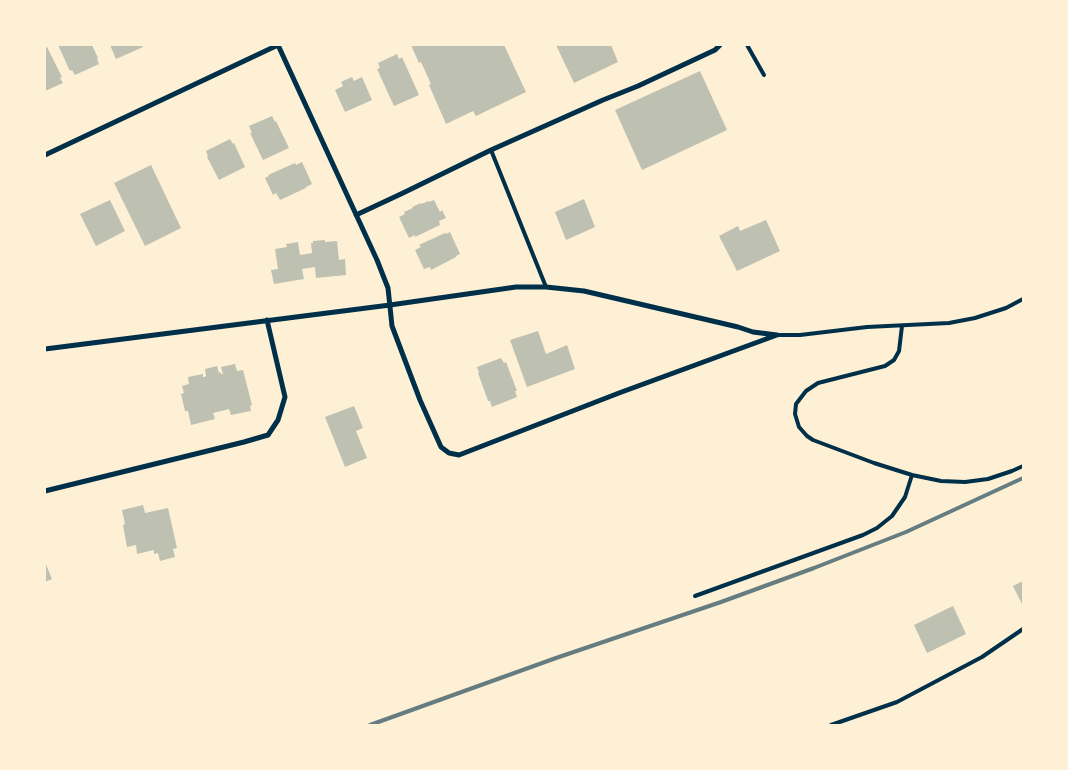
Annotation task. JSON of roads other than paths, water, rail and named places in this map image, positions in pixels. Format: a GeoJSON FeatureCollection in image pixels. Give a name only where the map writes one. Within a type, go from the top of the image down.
{"type":"FeatureCollection","features":[{"type":"Feature","properties":{"kind":"street"},"geometry":{"type":"LineString","coordinates":[[45,155],[278,45],[378,260],[388,288],[392,326],[440,447],[449,453],[459,455],[619,393],[777,335]]}},
{"type":"Feature","properties":{"kind":"street"},"geometry":{"type":"LineString","coordinates":[[356,215],[491,150],[638,86],[715,50],[720,45]]}},
{"type":"Feature","properties":{"kind":"street"},"geometry":{"type":"LineString","coordinates":[[45,349],[516,287],[546,287],[584,292],[753,332],[777,335]]}},
{"type":"Feature","properties":{"kind":"street"},"geometry":{"type":"LineString","coordinates":[[45,491],[268,435],[278,420],[285,397],[268,320]]}},
{"type":"Feature","properties":{"kind":"lane"},"geometry":{"type":"LineString","coordinates":[[747,45],[764,75]]}},
{"type":"Feature","properties":{"kind":"lane"},"geometry":{"type":"LineString","coordinates":[[491,150],[546,287]]}},
{"type":"Feature","properties":{"kind":"lane"},"geometry":{"type":"LineString","coordinates":[[777,335],[800,335],[867,327],[949,323],[975,318],[1006,308],[1023,299]]}},
{"type":"Feature","properties":{"kind":"lane"},"geometry":{"type":"LineString","coordinates":[[902,326],[899,351],[894,360],[885,366],[818,383],[806,391],[796,404],[795,414],[799,428],[813,440],[874,463],[912,475],[941,481],[966,482],[988,479],[1023,466]]}},
{"type":"Feature","properties":{"kind":"lane"},"geometry":{"type":"LineString","coordinates":[[695,596],[863,535],[877,528],[892,516],[905,497],[912,475]]}},
{"type":"Feature","properties":{"kind":"lane"},"geometry":{"type":"LineString","coordinates":[[831,725],[897,702],[982,658],[1023,629]]}},
{"type":"Feature","properties":{"kind":"railway"},"geometry":{"type":"LineString","coordinates":[[370,725],[814,568],[906,532],[1023,478]]}}]}
